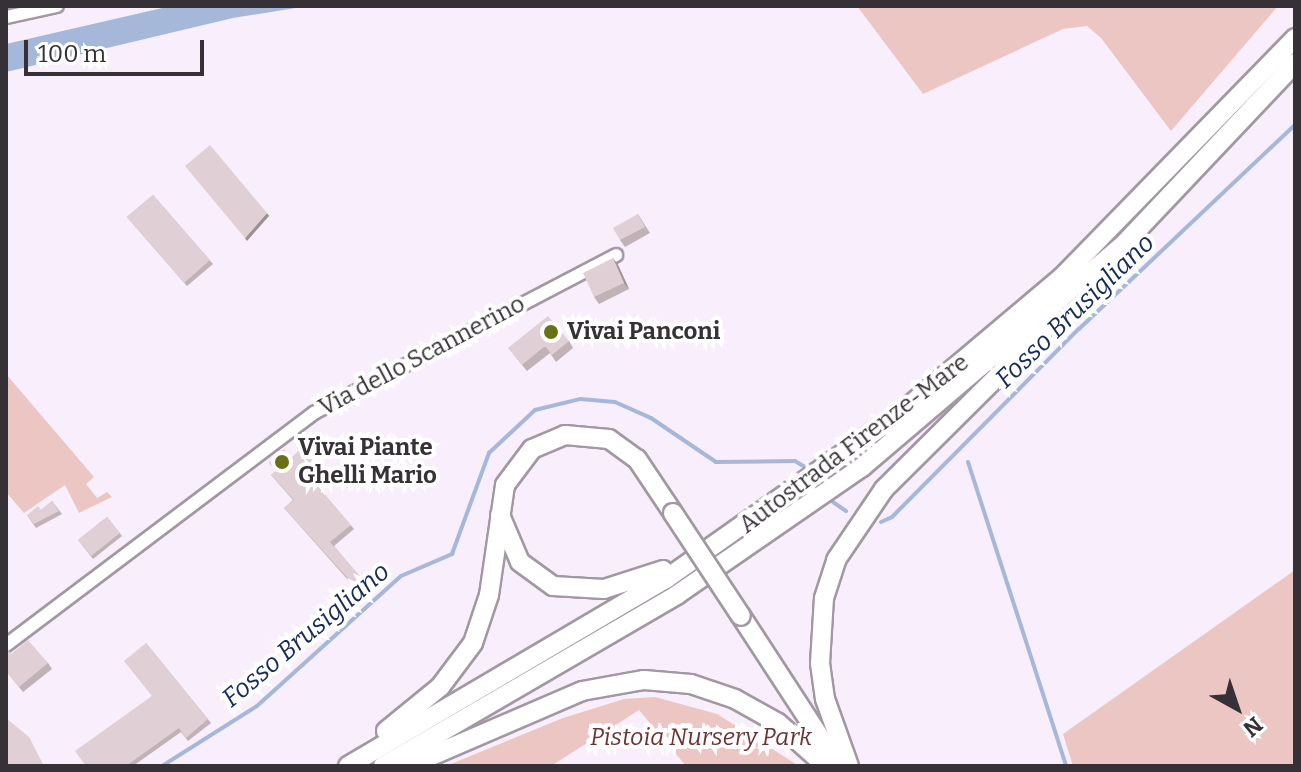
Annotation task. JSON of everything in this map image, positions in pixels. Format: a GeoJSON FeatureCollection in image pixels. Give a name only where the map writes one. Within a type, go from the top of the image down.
{"type":"FeatureCollection","features":[{"type":"Feature","properties":{"kind":"highway","name":"Autostrada Firenze-Mare"},"geometry":{"type":"LineString","coordinates":[[348,766],[591,625],[737,531],[868,438],[1004,329],[1135,206],[1295,38]]}},
{"type":"Feature","properties":{"kind":"highway","name":"Autostrada Firenze-Mare"},"geometry":{"type":"LineString","coordinates":[[383,766],[678,594],[862,467],[1125,243],[1295,63]]}},
{"type":"Feature","properties":{"kind":"highway"},"geometry":{"type":"LineString","coordinates":[[849,766],[825,699],[820,663],[824,598],[842,547],[884,489],[1125,243]]}},
{"type":"Feature","properties":{"kind":"highway"},"geometry":{"type":"LineString","coordinates":[[334,766],[425,702],[466,654],[489,595],[505,485],[523,457],[542,443],[576,434],[609,439],[631,453],[839,766]]}},
{"type":"Feature","properties":{"kind":"highway"},"geometry":{"type":"LineString","coordinates":[[499,511],[510,546],[526,569],[543,582],[572,590],[629,584],[737,531]]}},
{"type":"Feature","properties":{"kind":"highway"},"geometry":{"type":"LineString","coordinates":[[408,766],[582,691],[644,680],[691,684],[735,699],[778,723],[826,766]]}},
{"type":"Feature","properties":{"kind":"street"},"geometry":{"type":"LineString","coordinates":[[6,17],[57,6]]}},
{"type":"Feature","properties":{"kind":"street","name":"Via dello Scannerino"},"geometry":{"type":"LineString","coordinates":[[6,645],[314,413],[616,255]]}},
{"type":"Feature","properties":{"kind":"green space"},"geometry":{"type":"Polygon","coordinates":[[[857,6],[1278,6],[1171,131],[1101,38],[1087,26],[1063,29],[923,94],[857,6]]]}},
{"type":"Feature","properties":{"kind":"green space"},"geometry":{"type":"Polygon","coordinates":[[[6,374],[94,477],[86,484],[97,498],[107,492],[112,497],[79,513],[65,485],[24,513],[6,492],[6,374]]]}},
{"type":"Feature","properties":{"kind":"green space"},"geometry":{"type":"Polygon","coordinates":[[[1295,570],[1295,766],[1073,766],[1063,734],[1295,570]]]}},
{"type":"Feature","properties":{"kind":"green space","name":"Pistoia Nursery Park"},"geometry":{"type":"Polygon","coordinates":[[[655,697],[717,714],[799,766],[686,766],[639,710],[551,766],[446,766],[563,718],[624,699],[655,697]]]}},
{"type":"Feature","properties":{"kind":"water"},"geometry":{"type":"Polygon","coordinates":[[[171,6],[308,6],[233,18],[6,72],[6,44],[171,6]]]}},
{"type":"Feature","properties":{"kind":"building"},"geometry":{"type":"Polygon","coordinates":[[[210,145],[267,213],[245,238],[185,166],[210,145]]]}},
{"type":"Feature","properties":{"kind":"building"},"geometry":{"type":"Polygon","coordinates":[[[153,195],[210,260],[184,283],[127,217],[153,195]]]}},
{"type":"Feature","properties":{"kind":"building"},"geometry":{"type":"Polygon","coordinates":[[[638,214],[645,227],[620,240],[613,228],[638,214]]]}},
{"type":"Feature","properties":{"kind":"building"},"geometry":{"type":"Polygon","coordinates":[[[613,258],[624,283],[594,297],[583,273],[613,258]]]}},
{"type":"Feature","properties":{"kind":"building"},"geometry":{"type":"Polygon","coordinates":[[[548,316],[569,341],[552,355],[545,346],[522,365],[508,348],[548,316]]]}},
{"type":"Feature","properties":{"kind":"building"},"geometry":{"type":"Polygon","coordinates":[[[305,445],[317,460],[304,471],[351,525],[330,542],[361,577],[353,584],[284,508],[294,500],[271,475],[276,471],[269,463],[284,449],[291,458],[305,445]]]}},
{"type":"Feature","properties":{"kind":"building"},"geometry":{"type":"Polygon","coordinates":[[[52,501],[59,511],[34,524],[27,515],[38,506],[41,510],[52,501]]]}},
{"type":"Feature","properties":{"kind":"building"},"geometry":{"type":"Polygon","coordinates":[[[107,517],[120,533],[91,556],[78,540],[107,517]]]}},
{"type":"Feature","properties":{"kind":"building"},"geometry":{"type":"Polygon","coordinates":[[[28,640],[48,663],[19,687],[6,671],[6,648],[11,654],[28,640]]]}},
{"type":"Feature","properties":{"kind":"building"},"geometry":{"type":"Polygon","coordinates":[[[146,643],[208,719],[186,738],[179,728],[126,766],[86,766],[75,751],[152,696],[124,661],[146,643]]]}},
{"type":"Feature","properties":{"kind":"building"},"geometry":{"type":"Polygon","coordinates":[[[6,718],[29,737],[44,766],[6,766],[6,718]]]}},
{"type":"Feature","properties":{"kind":"waterway","name":"Fosso Brusigliano"},"geometry":{"type":"LineString","coordinates":[[881,522],[892,517],[1079,329],[1295,125]]}},
{"type":"Feature","properties":{"kind":"waterway","name":"Fosso Brusigliano"},"geometry":{"type":"LineString","coordinates":[[162,766],[257,706],[401,576],[452,554],[489,453],[535,410],[580,399],[615,402],[651,418],[716,462],[795,461],[805,467]]}},
{"type":"Feature","properties":{"kind":"waterway"},"geometry":{"type":"LineString","coordinates":[[968,462],[1066,766]]}},
{"type":"Feature","properties":{"kind":"waterway","name":"Fosso Brusigliano"},"geometry":{"type":"LineString","coordinates":[[833,502],[846,511]]}},
{"type":"Feature","properties":{"kind":"place","name":"Vivai Panconi"},"geometry":{"type":"Point","coordinates":[551,332]}},
{"type":"Feature","properties":{"kind":"place","name":"Vivai Piante Ghelli Mario"},"geometry":{"type":"Point","coordinates":[282,462]}}]}
